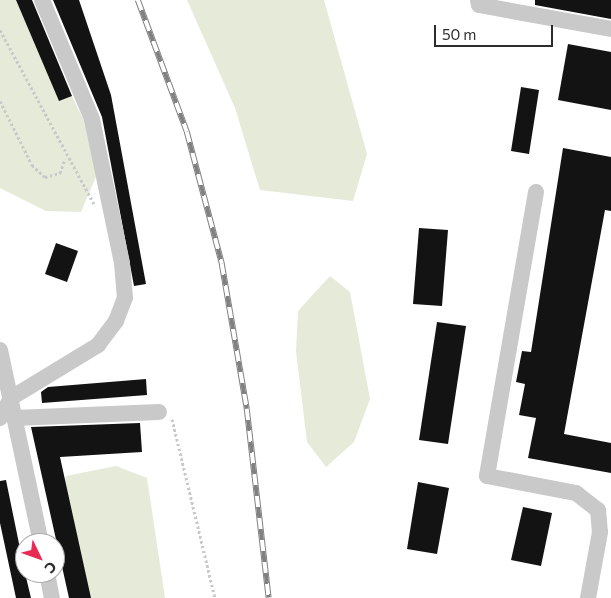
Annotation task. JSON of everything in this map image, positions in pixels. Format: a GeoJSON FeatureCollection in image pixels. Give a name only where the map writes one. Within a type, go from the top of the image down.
{"type":"FeatureCollection","features":[{"type":"Feature","properties":{"kind":"lane"},"geometry":{"type":"LineString","coordinates":[[11,398],[87,353],[116,321],[125,285],[92,119],[42,0]]}},
{"type":"Feature","properties":{"kind":"lane"},"geometry":{"type":"LineString","coordinates":[[478,0],[479,5],[611,29]]}},
{"type":"Feature","properties":{"kind":"lane"},"geometry":{"type":"LineString","coordinates":[[536,192],[487,476],[576,493],[598,510],[600,532],[588,598]]}},
{"type":"Feature","properties":{"kind":"lane"},"geometry":{"type":"LineString","coordinates":[[0,350],[11,398],[8,418],[38,533]]}},
{"type":"Feature","properties":{"kind":"lane"},"geometry":{"type":"LineString","coordinates":[[8,418],[159,412]]}},
{"type":"Feature","properties":{"kind":"lane"},"geometry":{"type":"LineString","coordinates":[[49,583],[52,598]]}},
{"type":"Feature","properties":{"kind":"path"},"geometry":{"type":"LineString","coordinates":[[0,30],[90,203],[113,217]]}},
{"type":"Feature","properties":{"kind":"path"},"geometry":{"type":"LineString","coordinates":[[0,101],[32,165],[45,177],[60,173],[66,158]]}},
{"type":"Feature","properties":{"kind":"path"},"geometry":{"type":"LineString","coordinates":[[159,412],[171,413],[215,598]]}},
{"type":"Feature","properties":{"kind":"green space"},"geometry":{"type":"Polygon","coordinates":[[[0,0],[25,0],[103,160],[81,212],[46,211],[0,188],[0,0]]]}},
{"type":"Feature","properties":{"kind":"green space"},"geometry":{"type":"Polygon","coordinates":[[[187,0],[324,0],[367,154],[353,201],[260,190],[235,108],[187,0]]]}},
{"type":"Feature","properties":{"kind":"green space"},"geometry":{"type":"Polygon","coordinates":[[[330,276],[350,292],[370,399],[354,442],[326,467],[307,442],[296,351],[298,311],[330,276]]]}},
{"type":"Feature","properties":{"kind":"green space"},"geometry":{"type":"Polygon","coordinates":[[[116,466],[147,478],[165,598],[87,598],[60,508],[66,476],[116,466]]]}},
{"type":"Feature","properties":{"kind":"building"},"geometry":{"type":"Polygon","coordinates":[[[16,0],[32,0],[72,96],[59,101],[16,0]]]}},
{"type":"Feature","properties":{"kind":"building"},"geometry":{"type":"Polygon","coordinates":[[[53,0],[79,0],[111,95],[146,284],[134,286],[102,117],[53,0]]]}},
{"type":"Feature","properties":{"kind":"building"},"geometry":{"type":"Polygon","coordinates":[[[535,0],[611,0],[611,19],[535,5],[535,0]]]}},
{"type":"Feature","properties":{"kind":"building"},"geometry":{"type":"Polygon","coordinates":[[[568,44],[611,52],[611,110],[558,100],[568,44]]]}},
{"type":"Feature","properties":{"kind":"building"},"geometry":{"type":"Polygon","coordinates":[[[521,87],[539,90],[529,154],[511,151],[521,87]]]}},
{"type":"Feature","properties":{"kind":"building"},"geometry":{"type":"Polygon","coordinates":[[[563,148],[611,157],[611,211],[605,210],[564,434],[611,443],[611,473],[528,458],[536,418],[519,415],[525,384],[516,382],[522,351],[531,352],[563,148]]]}},
{"type":"Feature","properties":{"kind":"building"},"geometry":{"type":"Polygon","coordinates":[[[419,228],[448,230],[442,306],[413,304],[419,228]]]}},
{"type":"Feature","properties":{"kind":"building"},"geometry":{"type":"Polygon","coordinates":[[[56,243],[78,251],[67,282],[45,274],[56,243]]]}},
{"type":"Feature","properties":{"kind":"building"},"geometry":{"type":"Polygon","coordinates":[[[437,322],[466,326],[448,444],[419,440],[437,322]]]}},
{"type":"Feature","properties":{"kind":"building"},"geometry":{"type":"Polygon","coordinates":[[[146,379],[147,395],[42,403],[41,392],[48,387],[146,379]]]}},
{"type":"Feature","properties":{"kind":"building"},"geometry":{"type":"Polygon","coordinates":[[[140,423],[142,452],[60,457],[91,598],[69,598],[65,580],[65,533],[55,533],[31,427],[140,423]]]}},
{"type":"Feature","properties":{"kind":"building"},"geometry":{"type":"Polygon","coordinates":[[[6,480],[17,533],[15,533],[15,583],[27,583],[31,598],[16,598],[0,523],[0,481],[6,480]]]}},
{"type":"Feature","properties":{"kind":"building"},"geometry":{"type":"Polygon","coordinates":[[[418,482],[449,488],[437,554],[407,549],[418,482]]]}},
{"type":"Feature","properties":{"kind":"building"},"geometry":{"type":"Polygon","coordinates":[[[523,507],[552,513],[541,566],[511,560],[523,507]]]}},
{"type":"Feature","properties":{"kind":"railway"},"geometry":{"type":"LineString","coordinates":[[138,0],[187,132],[222,264],[247,409],[269,598]]}}]}
